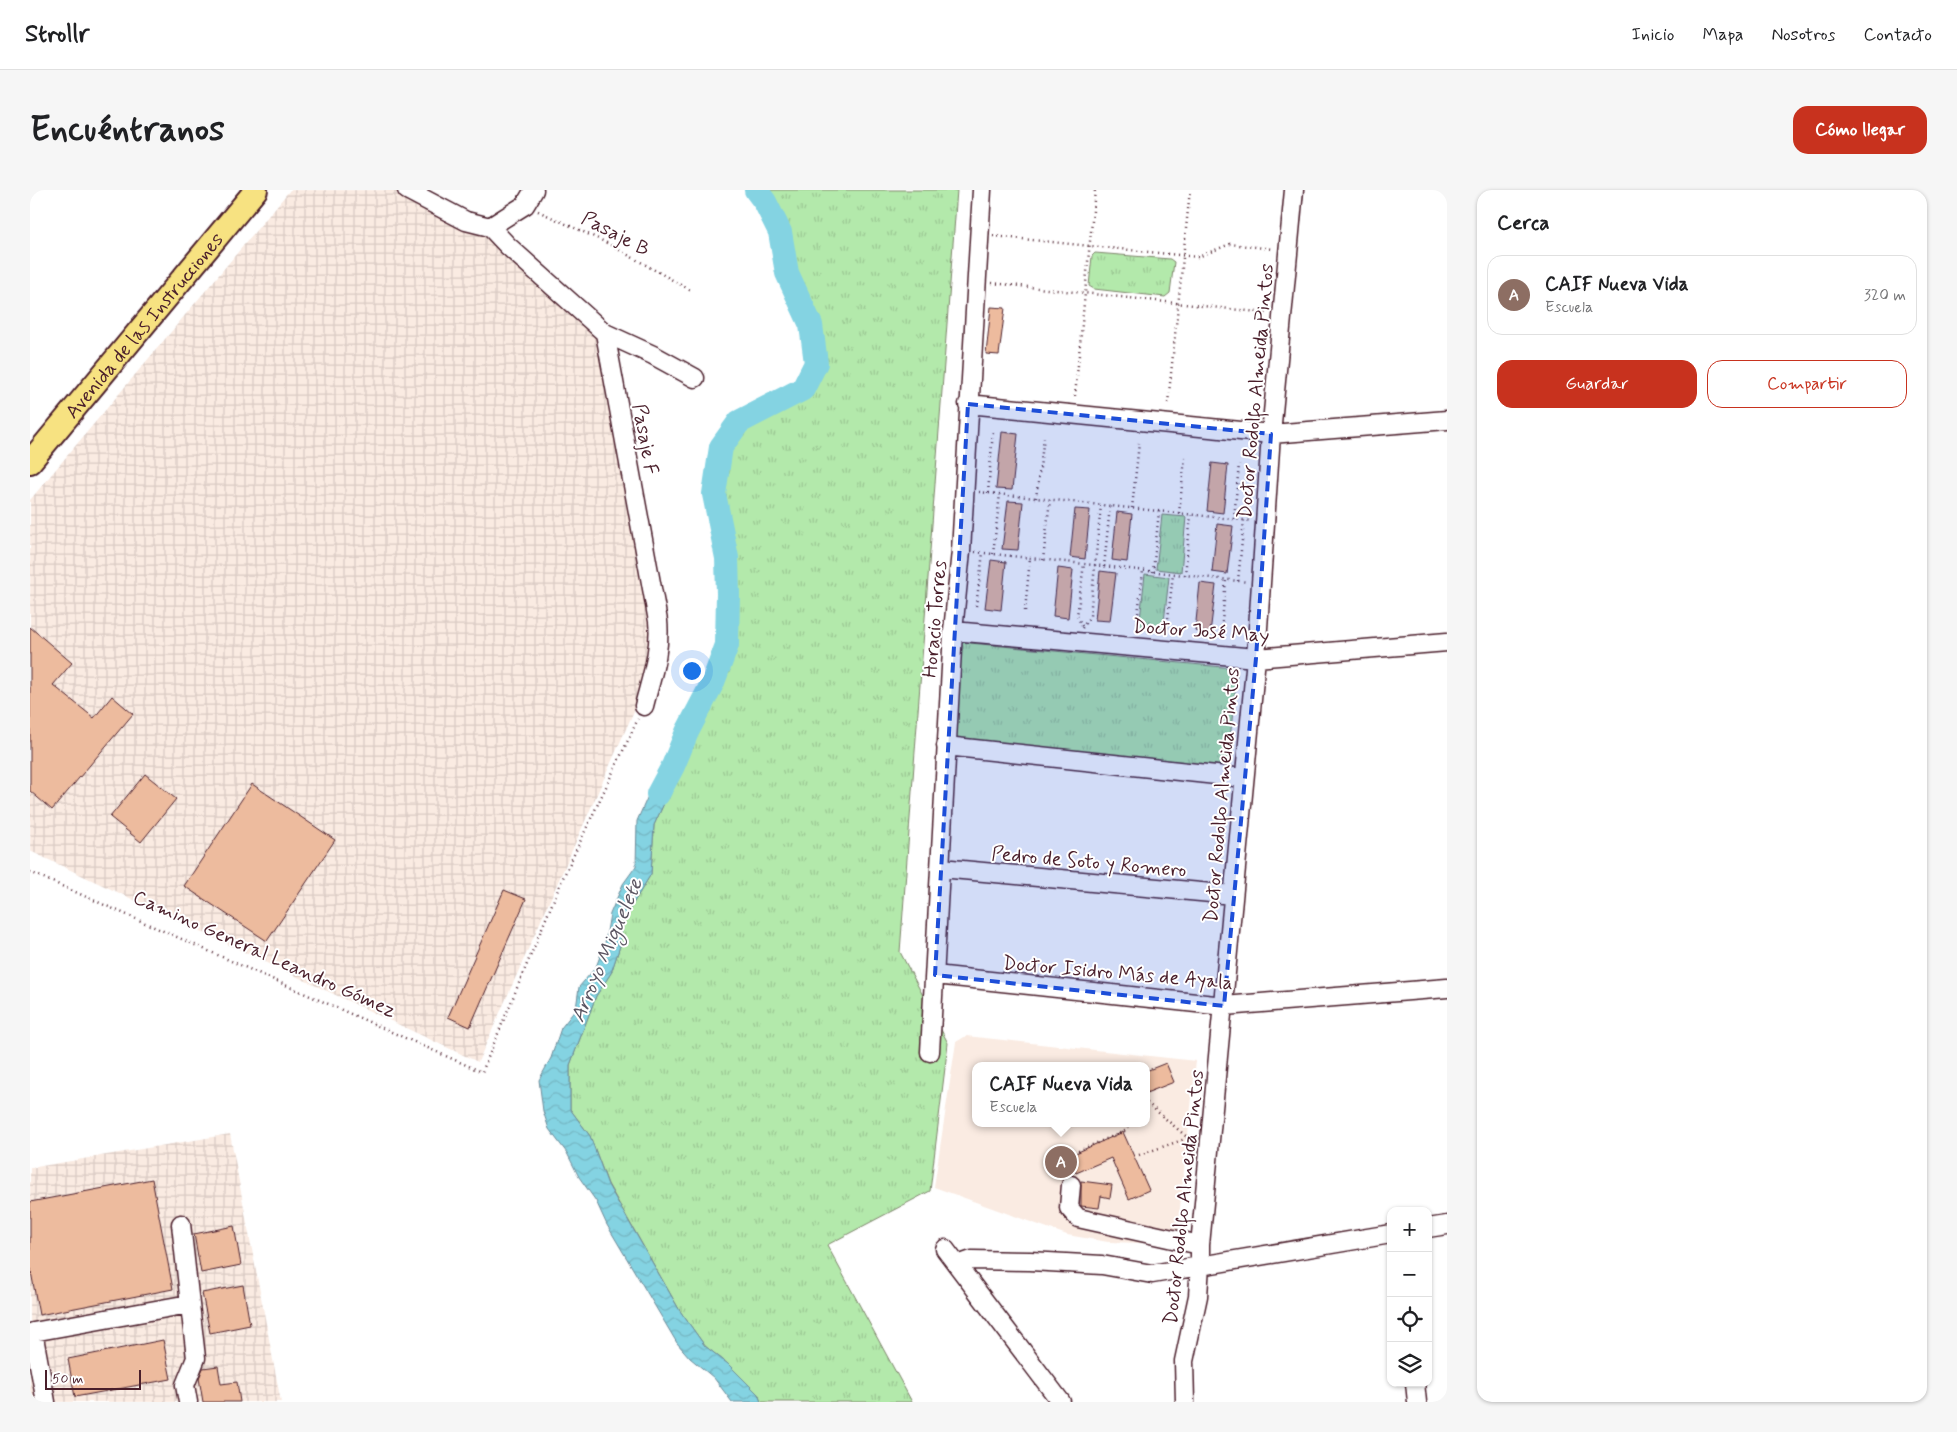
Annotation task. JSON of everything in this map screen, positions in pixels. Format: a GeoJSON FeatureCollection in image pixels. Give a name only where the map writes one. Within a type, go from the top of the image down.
{"type":"FeatureCollection","features":[{"type":"Feature","properties":{"kind":"main road","name":"Avenida de las Instrucciones"},"geometry":{"type":"LineString","coordinates":[[30,462],[256,190]]}},
{"type":"Feature","properties":{"kind":"street"},"geometry":{"type":"LineString","coordinates":[[407,190],[466,221],[490,227],[508,246],[604,333],[653,355],[695,378]]}},
{"type":"Feature","properties":{"kind":"street"},"geometry":{"type":"LineString","coordinates":[[490,227],[525,205],[534,190]]}},
{"type":"Feature","properties":{"kind":"street","name":"Horacio Torres"},"geometry":{"type":"LineString","coordinates":[[930,1052],[946,746],[953,631],[965,490],[968,404],[982,190]]}},
{"type":"Feature","properties":{"kind":"street","name":"Doctor Rodolfo Almeida Pintos"},"geometry":{"type":"LineString","coordinates":[[1185,1402],[1184,1362],[1198,1296],[1200,1245],[1256,658],[1271,434],[1294,190]]}},
{"type":"Feature","properties":{"kind":"street","name":"Pasaje F"},"geometry":{"type":"LineString","coordinates":[[604,333],[658,621],[657,655],[644,706]]}},
{"type":"Feature","properties":{"kind":"street"},"geometry":{"type":"LineString","coordinates":[[968,404],[1271,434],[1447,420]]}},
{"type":"Feature","properties":{"kind":"street","name":"Doctor José May"},"geometry":{"type":"LineString","coordinates":[[953,631],[1081,634],[1256,658],[1447,642]]}},
{"type":"Feature","properties":{"kind":"street"},"geometry":{"type":"LineString","coordinates":[[946,746],[1244,778]]}},
{"type":"Feature","properties":{"kind":"street","name":"Pedro de Soto y Romero"},"geometry":{"type":"LineString","coordinates":[[941,868],[1233,895]]}},
{"type":"Feature","properties":{"kind":"street","name":"Doctor Isidro Más de Ayala"},"geometry":{"type":"LineString","coordinates":[[935,975],[1224,1006],[1447,988]]}},
{"type":"Feature","properties":{"kind":"street"},"geometry":{"type":"LineString","coordinates":[[1071,1185],[1069,1208],[1078,1218],[1200,1245]]}},
{"type":"Feature","properties":{"kind":"street"},"geometry":{"type":"LineString","coordinates":[[181,1224],[196,1358],[185,1385],[188,1402]]}},
{"type":"Feature","properties":{"kind":"street"},"geometry":{"type":"LineString","coordinates":[[1432,1227],[1447,1225]]}},
{"type":"Feature","properties":{"kind":"street"},"geometry":{"type":"LineString","coordinates":[[958,1265],[972,1260],[1030,1261],[1102,1265],[1152,1274],[1387,1235]]}},
{"type":"Feature","properties":{"kind":"street"},"geometry":{"type":"LineString","coordinates":[[946,1249],[1061,1402]]}},
{"type":"Feature","properties":{"kind":"street"},"geometry":{"type":"LineString","coordinates":[[46,1402],[33,1332],[189,1304]]}},
{"type":"Feature","properties":{"kind":"street"},"geometry":{"type":"LineString","coordinates":[[1415,1387],[1417,1402]]}},
{"type":"Feature","properties":{"kind":"path"},"geometry":{"type":"LineString","coordinates":[[1075,396],[1088,246],[1095,190]]}},
{"type":"Feature","properties":{"kind":"path"},"geometry":{"type":"LineString","coordinates":[[1168,403],[1190,190]]}},
{"type":"Feature","properties":{"kind":"path","name":"Pasaje B"},"geometry":{"type":"LineString","coordinates":[[525,205],[571,224],[692,291]]}},
{"type":"Feature","properties":{"kind":"path"},"geometry":{"type":"LineString","coordinates":[[979,234],[1198,257],[1230,244],[1288,250]]}},
{"type":"Feature","properties":{"kind":"path"},"geometry":{"type":"LineString","coordinates":[[976,282],[1281,315]]}},
{"type":"Feature","properties":{"kind":"path"},"geometry":{"type":"LineString","coordinates":[[988,493],[993,431]]}},
{"type":"Feature","properties":{"kind":"path"},"geometry":{"type":"LineString","coordinates":[[1036,498],[1044,437]]}},
{"type":"Feature","properties":{"kind":"path"},"geometry":{"type":"LineString","coordinates":[[1132,508],[1139,443]]}},
{"type":"Feature","properties":{"kind":"path"},"geometry":{"type":"LineString","coordinates":[[1179,513],[1185,458]]}},
{"type":"Feature","properties":{"kind":"path"},"geometry":{"type":"LineString","coordinates":[[1234,519],[1239,464]]}},
{"type":"Feature","properties":{"kind":"path"},"geometry":{"type":"LineString","coordinates":[[965,490],[1265,523]]}},
{"type":"Feature","properties":{"kind":"path"},"geometry":{"type":"LineString","coordinates":[[993,554],[1000,494]]}},
{"type":"Feature","properties":{"kind":"path"},"geometry":{"type":"LineString","coordinates":[[1043,560],[1050,500]]}},
{"type":"Feature","properties":{"kind":"path"},"geometry":{"type":"LineString","coordinates":[[1081,634],[1090,616],[1101,505]]}},
{"type":"Feature","properties":{"kind":"path"},"geometry":{"type":"LineString","coordinates":[[1104,566],[1110,506]]}},
{"type":"Feature","properties":{"kind":"path"},"geometry":{"type":"LineString","coordinates":[[1153,572],[1159,511]]}},
{"type":"Feature","properties":{"kind":"path"},"geometry":{"type":"LineString","coordinates":[[1185,576],[1190,515]]}},
{"type":"Feature","properties":{"kind":"path"},"geometry":{"type":"LineString","coordinates":[[1238,581],[1244,520]]}},
{"type":"Feature","properties":{"kind":"path"},"geometry":{"type":"LineString","coordinates":[[961,551],[1261,584]]}},
{"type":"Feature","properties":{"kind":"path"},"geometry":{"type":"LineString","coordinates":[[976,606],[983,553]]}},
{"type":"Feature","properties":{"kind":"path"},"geometry":{"type":"LineString","coordinates":[[1025,611],[1030,558]]}},
{"type":"Feature","properties":{"kind":"path"},"geometry":{"type":"LineString","coordinates":[[1081,634],[1077,616],[1084,564]]}},
{"type":"Feature","properties":{"kind":"path"},"geometry":{"type":"LineString","coordinates":[[1137,623],[1143,571]]}},
{"type":"Feature","properties":{"kind":"path"},"geometry":{"type":"LineString","coordinates":[[1166,628],[1173,574]]}},
{"type":"Feature","properties":{"kind":"path"},"geometry":{"type":"LineString","coordinates":[[1221,632],[1226,580]]}},
{"type":"Feature","properties":{"kind":"path","name":"Camino General Leandro Gómez"},"geometry":{"type":"LineString","coordinates":[[30,872],[482,1072],[562,880],[644,706]]}},
{"type":"Feature","properties":{"kind":"path"},"geometry":{"type":"LineString","coordinates":[[1139,1155],[1188,1138],[1150,1105]]}},
{"type":"Feature","properties":{"kind":"path"},"geometry":{"type":"LineString","coordinates":[[1069,1155],[1127,1130],[1128,1127]]}},
{"type":"Feature","properties":{"kind":"highlighted area"},"geometry":{"type":"Polygon","coordinates":[[[968,404],[1271,434],[1256,658],[1224,1006],[935,975],[968,404]]]}},
{"type":"Feature","properties":{"kind":"shaded area"},"geometry":{"type":"Polygon","coordinates":[[[290,190],[402,190],[498,242],[601,337],[649,622],[642,693],[478,1062],[30,851],[30,500],[290,190]]]}},
{"type":"Feature","properties":{"kind":"shaded area"},"geometry":{"type":"Polygon","coordinates":[[[966,1036],[1196,1061],[1176,1244],[1108,1242],[1067,1235],[934,1187],[956,1042],[966,1036]]]}},
{"type":"Feature","properties":{"kind":"shaded area"},"geometry":{"type":"Polygon","coordinates":[[[230,1134],[281,1402],[30,1402],[30,1168],[230,1134]]]}},
{"type":"Feature","properties":{"kind":"green space"},"geometry":{"type":"Polygon","coordinates":[[[756,190],[957,190],[900,952],[948,1043],[930,1191],[827,1245],[912,1402],[761,1402],[758,1394],[728,1364],[705,1346],[680,1311],[608,1184],[590,1136],[570,1109],[570,1065],[596,996],[611,973],[620,946],[623,920],[651,874],[654,825],[672,786],[673,766],[687,732],[713,682],[727,645],[727,558],[714,494],[721,447],[739,422],[803,389],[816,363],[811,325],[787,273],[780,232],[765,202],[756,190]]]}},
{"type":"Feature","properties":{"kind":"green space"},"geometry":{"type":"Polygon","coordinates":[[[1095,253],[1170,259],[1174,262],[1170,293],[1165,297],[1094,289],[1089,286],[1092,256],[1095,253]]]}},
{"type":"Feature","properties":{"kind":"green space"},"geometry":{"type":"Polygon","coordinates":[[[1162,515],[1186,517],[1181,572],[1156,569],[1162,515]]]}},
{"type":"Feature","properties":{"kind":"green space"},"geometry":{"type":"Polygon","coordinates":[[[1145,574],[1169,577],[1163,631],[1139,629],[1145,574]]]}},
{"type":"Feature","properties":{"kind":"green space"},"geometry":{"type":"Polygon","coordinates":[[[959,642],[1233,668],[1237,673],[1228,758],[1224,766],[954,742],[959,642]]]}},
{"type":"Feature","properties":{"kind":"water"},"geometry":{"type":"Polygon","coordinates":[[[673,766],[672,786],[654,825],[651,874],[623,920],[620,946],[611,973],[596,996],[570,1065],[570,1109],[590,1136],[608,1185],[680,1311],[705,1346],[728,1364],[758,1394],[761,1402],[732,1402],[714,1378],[690,1358],[677,1343],[607,1225],[596,1201],[579,1177],[567,1153],[549,1129],[543,1111],[539,1080],[551,1058],[561,1028],[576,1009],[579,987],[596,967],[605,943],[610,914],[623,884],[636,866],[637,821],[651,789],[673,766]]]}},
{"type":"Feature","properties":{"kind":"building"},"geometry":{"type":"Polygon","coordinates":[[[991,307],[1005,308],[999,355],[986,354],[991,307]]]}},
{"type":"Feature","properties":{"kind":"building"},"geometry":{"type":"Polygon","coordinates":[[[1002,432],[1018,434],[1012,490],[996,489],[1002,432]]]}},
{"type":"Feature","properties":{"kind":"building"},"geometry":{"type":"Polygon","coordinates":[[[1212,463],[1228,465],[1223,513],[1207,511],[1212,463]]]}},
{"type":"Feature","properties":{"kind":"building"},"geometry":{"type":"Polygon","coordinates":[[[1008,501],[1023,502],[1018,550],[1002,549],[1008,501]]]}},
{"type":"Feature","properties":{"kind":"building"},"geometry":{"type":"Polygon","coordinates":[[[1075,509],[1090,510],[1085,559],[1070,557],[1075,509]]]}},
{"type":"Feature","properties":{"kind":"building"},"geometry":{"type":"Polygon","coordinates":[[[1117,512],[1132,514],[1127,562],[1112,560],[1117,512]]]}},
{"type":"Feature","properties":{"kind":"building"},"geometry":{"type":"Polygon","coordinates":[[[1217,524],[1233,526],[1227,574],[1212,572],[1217,524]]]}},
{"type":"Feature","properties":{"kind":"building"},"geometry":{"type":"Polygon","coordinates":[[[991,560],[1006,562],[1001,610],[985,608],[991,560]]]}},
{"type":"Feature","properties":{"kind":"building"},"geometry":{"type":"Polygon","coordinates":[[[1058,568],[1073,570],[1068,618],[1053,616],[1058,568]]]}},
{"type":"Feature","properties":{"kind":"building"},"geometry":{"type":"Polygon","coordinates":[[[1100,571],[1116,573],[1110,621],[1095,620],[1100,571]]]}},
{"type":"Feature","properties":{"kind":"building"},"geometry":{"type":"Polygon","coordinates":[[[1200,583],[1216,585],[1210,633],[1195,631],[1200,583]]]}},
{"type":"Feature","properties":{"kind":"building"},"geometry":{"type":"Polygon","coordinates":[[[30,627],[72,663],[53,685],[94,718],[112,696],[133,714],[52,810],[30,791],[30,627]]]}},
{"type":"Feature","properties":{"kind":"building"},"geometry":{"type":"Polygon","coordinates":[[[145,774],[176,799],[141,842],[110,817],[145,774]]]}},
{"type":"Feature","properties":{"kind":"building"},"geometry":{"type":"Polygon","coordinates":[[[252,784],[335,840],[267,941],[184,886],[252,784]]]}},
{"type":"Feature","properties":{"kind":"building"},"geometry":{"type":"Polygon","coordinates":[[[504,890],[526,899],[470,1027],[448,1017],[504,890]]]}},
{"type":"Feature","properties":{"kind":"building"},"geometry":{"type":"Polygon","coordinates":[[[1166,1063],[1174,1082],[1150,1091],[1150,1069],[1166,1063]]]}},
{"type":"Feature","properties":{"kind":"building"},"geometry":{"type":"Polygon","coordinates":[[[1123,1132],[1149,1190],[1129,1199],[1111,1158],[1076,1173],[1069,1156],[1123,1132]]]}},
{"type":"Feature","properties":{"kind":"building"},"geometry":{"type":"Polygon","coordinates":[[[152,1179],[173,1289],[39,1315],[30,1266],[30,1202],[152,1179]]]}},
{"type":"Feature","properties":{"kind":"building"},"geometry":{"type":"Polygon","coordinates":[[[1081,1181],[1112,1185],[1110,1198],[1101,1196],[1099,1208],[1081,1206],[1081,1181]]]}},
{"type":"Feature","properties":{"kind":"building"},"geometry":{"type":"Polygon","coordinates":[[[234,1226],[241,1265],[201,1273],[194,1234],[234,1226]]]}},
{"type":"Feature","properties":{"kind":"building"},"geometry":{"type":"Polygon","coordinates":[[[243,1285],[250,1325],[210,1333],[202,1293],[243,1285]]]}},
{"type":"Feature","properties":{"kind":"building"},"geometry":{"type":"Polygon","coordinates":[[[163,1340],[171,1379],[75,1397],[68,1359],[163,1340]]]}},
{"type":"Feature","properties":{"kind":"building"},"geometry":{"type":"Polygon","coordinates":[[[218,1366],[221,1384],[237,1382],[240,1402],[203,1402],[199,1378],[203,1368],[218,1366]]]}},
{"type":"Feature","properties":{"kind":"waterway","name":"Arroyo Miguelete"},"geometry":{"type":"LineString","coordinates":[[658,794],[713,682],[727,645],[727,558],[714,494],[721,447],[739,422],[803,389],[816,363],[811,325],[787,273],[780,232],[765,202],[756,190]]}},
{"type":"Feature","properties":{"kind":"place","name":"CAIF Nueva Vida"},"geometry":{"type":"Point","coordinates":[1061,1162]}}]}
